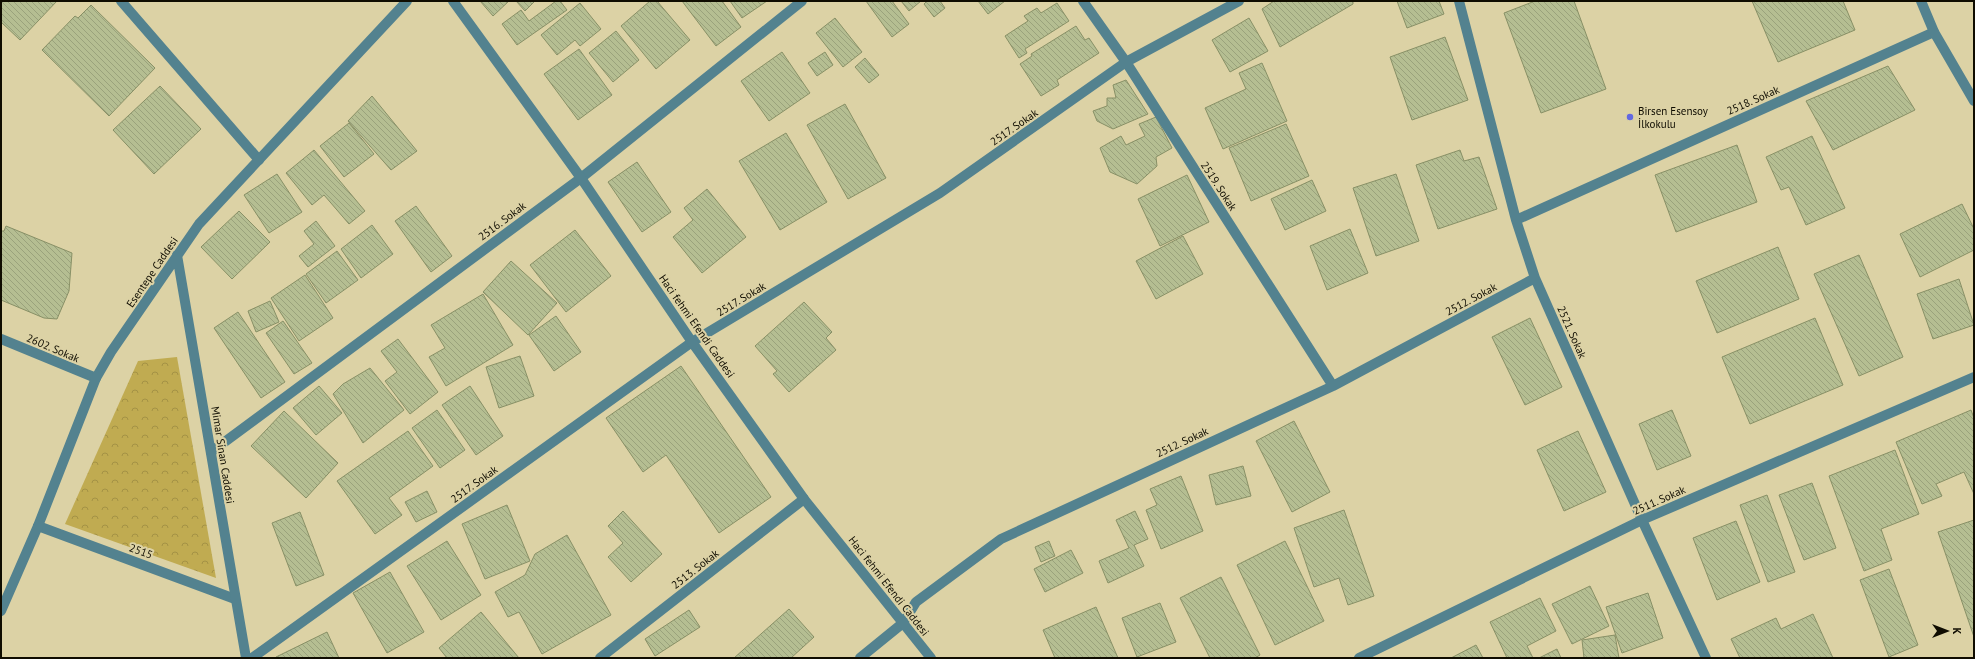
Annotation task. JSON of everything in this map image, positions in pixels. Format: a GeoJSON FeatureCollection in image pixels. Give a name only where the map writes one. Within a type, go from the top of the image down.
{"type":"FeatureCollection","features":[{"type":"Feature","properties":{"kind":"street"},"geometry":{"type":"LineString","coordinates":[[121,1],[259,160]]}},
{"type":"Feature","properties":{"kind":"street","name":"Esentepe Caddesi"},"geometry":{"type":"LineString","coordinates":[[1,611],[38,526],[96,378],[111,352],[199,224],[407,1]]}},
{"type":"Feature","properties":{"kind":"street","name":"Haci fehmi Efendi Caddesi"},"geometry":{"type":"LineString","coordinates":[[454,1],[580,178],[692,342],[804,498],[931,658]]}},
{"type":"Feature","properties":{"kind":"street","name":"2516. Sokak"},"geometry":{"type":"LineString","coordinates":[[211,452],[580,178],[802,1]]}},
{"type":"Feature","properties":{"kind":"street","name":"2519. Sokak"},"geometry":{"type":"LineString","coordinates":[[1083,1],[1126,62],[1333,386]]}},
{"type":"Feature","properties":{"kind":"street","name":"2517. Sokak"},"geometry":{"type":"LineString","coordinates":[[252,658],[692,342],[940,193],[1126,62],[1239,1]]}},
{"type":"Feature","properties":{"kind":"street","name":"2521. Sokak"},"geometry":{"type":"LineString","coordinates":[[1459,1],[1516,220],[1535,278],[1642,520],[1706,658]]}},
{"type":"Feature","properties":{"kind":"street"},"geometry":{"type":"LineString","coordinates":[[1921,1],[1934,32],[1974,101]]}},
{"type":"Feature","properties":{"kind":"street","name":"2518. Sokak"},"geometry":{"type":"LineString","coordinates":[[1516,220],[1934,32]]}},
{"type":"Feature","properties":{"kind":"street","name":"Mimar Sinan Caddesi"},"geometry":{"type":"LineString","coordinates":[[177,255],[246,658]]}},
{"type":"Feature","properties":{"kind":"street","name":"2512. Sokak"},"geometry":{"type":"LineString","coordinates":[[860,658],[903,623],[916,602],[1001,539],[1333,386],[1535,278]]}},
{"type":"Feature","properties":{"kind":"street","name":"2602. Sokak"},"geometry":{"type":"LineString","coordinates":[[1,339],[96,378]]}},
{"type":"Feature","properties":{"kind":"street","name":"2511. Sokak"},"geometry":{"type":"LineString","coordinates":[[1358,658],[1642,520],[1974,377]]}},
{"type":"Feature","properties":{"kind":"street","name":"2513. Sokak"},"geometry":{"type":"LineString","coordinates":[[600,658],[804,498]]}},
{"type":"Feature","properties":{"kind":"street","name":"2515"},"geometry":{"type":"LineString","coordinates":[[38,526],[235,598]]}},
{"type":"Feature","properties":{"kind":"green space"},"geometry":{"type":"Polygon","coordinates":[[[177,357],[216,578],[65,524],[138,361],[177,357]]]}},
{"type":"Feature","properties":{"kind":"building"},"geometry":{"type":"Polygon","coordinates":[[[1,1],[57,1],[20,40],[1,22],[1,1]]]}},
{"type":"Feature","properties":{"kind":"building"},"geometry":{"type":"Polygon","coordinates":[[[480,1],[509,1],[493,16],[480,1]]]}},
{"type":"Feature","properties":{"kind":"building"},"geometry":{"type":"Polygon","coordinates":[[[516,1],[535,1],[525,11],[516,1]]]}},
{"type":"Feature","properties":{"kind":"building"},"geometry":{"type":"Polygon","coordinates":[[[556,1],[560,1],[567,10],[517,45],[502,24],[521,10],[529,21],[556,1]]]}},
{"type":"Feature","properties":{"kind":"building"},"geometry":{"type":"Polygon","coordinates":[[[650,1],[657,1],[690,40],[656,69],[621,26],[650,1]]]}},
{"type":"Feature","properties":{"kind":"building"},"geometry":{"type":"Polygon","coordinates":[[[682,1],[722,1],[741,27],[716,46],[682,1]]]}},
{"type":"Feature","properties":{"kind":"building"},"geometry":{"type":"Polygon","coordinates":[[[730,1],[767,1],[742,18],[730,1]]]}},
{"type":"Feature","properties":{"kind":"building"},"geometry":{"type":"Polygon","coordinates":[[[866,1],[892,1],[909,24],[892,37],[866,1]]]}},
{"type":"Feature","properties":{"kind":"building"},"geometry":{"type":"Polygon","coordinates":[[[901,1],[921,1],[909,11],[901,1]]]}},
{"type":"Feature","properties":{"kind":"building"},"geometry":{"type":"Polygon","coordinates":[[[927,1],[940,1],[945,8],[934,17],[924,4],[927,1]]]}},
{"type":"Feature","properties":{"kind":"building"},"geometry":{"type":"Polygon","coordinates":[[[978,1],[1005,1],[988,14],[978,1]]]}},
{"type":"Feature","properties":{"kind":"building"},"geometry":{"type":"Polygon","coordinates":[[[1274,1],[1353,1],[1353,4],[1280,47],[1262,9],[1274,1]]]}},
{"type":"Feature","properties":{"kind":"building"},"geometry":{"type":"Polygon","coordinates":[[[1397,1],[1439,1],[1444,14],[1407,28],[1397,1]]]}},
{"type":"Feature","properties":{"kind":"building"},"geometry":{"type":"Polygon","coordinates":[[[1535,1],[1574,1],[1606,89],[1541,113],[1504,13],[1535,1]]]}},
{"type":"Feature","properties":{"kind":"building"},"geometry":{"type":"Polygon","coordinates":[[[1752,1],[1843,1],[1855,30],[1778,62],[1752,1]]]}},
{"type":"Feature","properties":{"kind":"building"},"geometry":{"type":"Polygon","coordinates":[[[580,3],[601,29],[580,46],[575,40],[557,55],[541,35],[580,3]]]}},
{"type":"Feature","properties":{"kind":"building"},"geometry":{"type":"Polygon","coordinates":[[[1057,3],[1069,21],[1025,49],[1027,53],[1019,58],[1005,36],[1028,21],[1024,16],[1037,8],[1041,13],[1057,3]]]}},
{"type":"Feature","properties":{"kind":"building"},"geometry":{"type":"Polygon","coordinates":[[[91,5],[155,68],[109,116],[42,50],[75,16],[78,18],[91,5]]]}},
{"type":"Feature","properties":{"kind":"building"},"geometry":{"type":"Polygon","coordinates":[[[835,18],[862,52],[843,67],[816,33],[835,18]]]}},
{"type":"Feature","properties":{"kind":"building"},"geometry":{"type":"Polygon","coordinates":[[[1249,18],[1268,51],[1230,72],[1212,40],[1249,18]]]}},
{"type":"Feature","properties":{"kind":"building"},"geometry":{"type":"Polygon","coordinates":[[[1076,26],[1085,40],[1089,38],[1099,53],[1057,80],[1059,85],[1041,96],[1020,64],[1032,56],[1031,54],[1076,26]]]}},
{"type":"Feature","properties":{"kind":"building"},"geometry":{"type":"Polygon","coordinates":[[[616,31],[639,60],[613,82],[589,53],[616,31]]]}},
{"type":"Feature","properties":{"kind":"building"},"geometry":{"type":"Polygon","coordinates":[[[1445,37],[1468,100],[1412,120],[1390,57],[1445,37]]]}},
{"type":"Feature","properties":{"kind":"building"},"geometry":{"type":"Polygon","coordinates":[[[579,49],[612,95],[578,120],[544,74],[579,49]]]}},
{"type":"Feature","properties":{"kind":"building"},"geometry":{"type":"Polygon","coordinates":[[[782,52],[810,93],[769,121],[741,81],[782,52]]]}},
{"type":"Feature","properties":{"kind":"building"},"geometry":{"type":"Polygon","coordinates":[[[825,52],[833,65],[817,76],[808,63],[825,52]]]}},
{"type":"Feature","properties":{"kind":"building"},"geometry":{"type":"Polygon","coordinates":[[[865,58],[879,75],[869,83],[855,67],[865,58]]]}},
{"type":"Feature","properties":{"kind":"building"},"geometry":{"type":"Polygon","coordinates":[[[1262,63],[1287,121],[1223,149],[1205,108],[1246,89],[1239,73],[1262,63]]]}},
{"type":"Feature","properties":{"kind":"building"},"geometry":{"type":"Polygon","coordinates":[[[1888,66],[1915,110],[1833,150],[1806,101],[1888,66]]]}},
{"type":"Feature","properties":{"kind":"building"},"geometry":{"type":"Polygon","coordinates":[[[1126,80],[1148,114],[1113,129],[1097,121],[1093,111],[1107,106],[1107,98],[1116,98],[1113,85],[1126,80]]]}},
{"type":"Feature","properties":{"kind":"building"},"geometry":{"type":"Polygon","coordinates":[[[160,86],[201,129],[154,174],[113,130],[160,86]]]}},
{"type":"Feature","properties":{"kind":"building"},"geometry":{"type":"Polygon","coordinates":[[[372,96],[417,151],[391,170],[348,121],[372,96]]]}},
{"type":"Feature","properties":{"kind":"building"},"geometry":{"type":"Polygon","coordinates":[[[845,104],[886,178],[848,199],[807,125],[845,104]]]}},
{"type":"Feature","properties":{"kind":"building"},"geometry":{"type":"Polygon","coordinates":[[[1156,117],[1172,148],[1156,157],[1157,166],[1137,184],[1110,172],[1100,148],[1121,136],[1126,145],[1145,136],[1139,124],[1156,117]]]}},
{"type":"Feature","properties":{"kind":"building"},"geometry":{"type":"Polygon","coordinates":[[[349,123],[374,154],[344,177],[320,146],[349,123]]]}},
{"type":"Feature","properties":{"kind":"building"},"geometry":{"type":"Polygon","coordinates":[[[1286,124],[1309,176],[1251,201],[1229,148],[1286,124]]]}},
{"type":"Feature","properties":{"kind":"building"},"geometry":{"type":"Polygon","coordinates":[[[786,133],[827,202],[780,230],[739,161],[786,133]]]}},
{"type":"Feature","properties":{"kind":"building"},"geometry":{"type":"Polygon","coordinates":[[[1812,136],[1845,208],[1806,225],[1789,187],[1781,190],[1766,157],[1812,136]]]}},
{"type":"Feature","properties":{"kind":"building"},"geometry":{"type":"Polygon","coordinates":[[[1737,145],[1757,202],[1676,232],[1655,175],[1737,145]]]}},
{"type":"Feature","properties":{"kind":"building"},"geometry":{"type":"Polygon","coordinates":[[[314,150],[365,211],[349,224],[324,195],[312,205],[286,173],[314,150]]]}},
{"type":"Feature","properties":{"kind":"building"},"geometry":{"type":"Polygon","coordinates":[[[1460,150],[1464,161],[1479,157],[1497,209],[1438,229],[1416,165],[1460,150]]]}},
{"type":"Feature","properties":{"kind":"building"},"geometry":{"type":"Polygon","coordinates":[[[637,162],[671,212],[642,232],[608,182],[637,162]]]}},
{"type":"Feature","properties":{"kind":"building"},"geometry":{"type":"Polygon","coordinates":[[[277,174],[302,212],[269,233],[244,195],[277,174]]]}},
{"type":"Feature","properties":{"kind":"building"},"geometry":{"type":"Polygon","coordinates":[[[1396,174],[1419,241],[1376,256],[1353,188],[1396,174]]]}},
{"type":"Feature","properties":{"kind":"building"},"geometry":{"type":"Polygon","coordinates":[[[1187,175],[1209,222],[1160,246],[1138,199],[1187,175]]]}},
{"type":"Feature","properties":{"kind":"building"},"geometry":{"type":"Polygon","coordinates":[[[1312,180],[1326,211],[1285,230],[1271,199],[1312,180]]]}},
{"type":"Feature","properties":{"kind":"building"},"geometry":{"type":"Polygon","coordinates":[[[707,189],[746,237],[702,273],[673,237],[693,220],[684,208],[707,189]]]}},
{"type":"Feature","properties":{"kind":"building"},"geometry":{"type":"Polygon","coordinates":[[[1962,204],[1974,229],[1974,250],[1920,277],[1900,234],[1962,204]]]}},
{"type":"Feature","properties":{"kind":"building"},"geometry":{"type":"Polygon","coordinates":[[[416,206],[452,256],[431,272],[395,221],[416,206]]]}},
{"type":"Feature","properties":{"kind":"building"},"geometry":{"type":"Polygon","coordinates":[[[239,211],[270,242],[232,279],[201,247],[239,211]]]}},
{"type":"Feature","properties":{"kind":"building"},"geometry":{"type":"Polygon","coordinates":[[[316,221],[335,246],[308,267],[299,256],[314,244],[304,231],[316,221]]]}},
{"type":"Feature","properties":{"kind":"building"},"geometry":{"type":"Polygon","coordinates":[[[372,225],[393,254],[361,278],[341,249],[372,225]]]}},
{"type":"Feature","properties":{"kind":"building"},"geometry":{"type":"Polygon","coordinates":[[[6,226],[72,253],[69,291],[57,319],[44,318],[1,300],[1,231],[4,231],[6,226]]]}},
{"type":"Feature","properties":{"kind":"building"},"geometry":{"type":"Polygon","coordinates":[[[1350,229],[1368,273],[1327,290],[1310,246],[1350,229]]]}},
{"type":"Feature","properties":{"kind":"building"},"geometry":{"type":"Polygon","coordinates":[[[575,230],[611,276],[566,312],[530,265],[575,230]]]}},
{"type":"Feature","properties":{"kind":"building"},"geometry":{"type":"Polygon","coordinates":[[[1183,236],[1203,274],[1156,299],[1136,261],[1183,236]]]}},
{"type":"Feature","properties":{"kind":"building"},"geometry":{"type":"Polygon","coordinates":[[[1778,247],[1799,299],[1717,333],[1696,281],[1778,247]]]}},
{"type":"Feature","properties":{"kind":"building"},"geometry":{"type":"Polygon","coordinates":[[[337,251],[358,280],[326,303],[306,274],[337,251]]]}},
{"type":"Feature","properties":{"kind":"building"},"geometry":{"type":"Polygon","coordinates":[[[1859,255],[1903,357],[1859,376],[1814,274],[1859,255]]]}},
{"type":"Feature","properties":{"kind":"building"},"geometry":{"type":"Polygon","coordinates":[[[511,261],[557,303],[528,335],[483,292],[511,261]]]}},
{"type":"Feature","properties":{"kind":"building"},"geometry":{"type":"Polygon","coordinates":[[[305,275],[333,318],[299,341],[271,298],[305,275]]]}},
{"type":"Feature","properties":{"kind":"building"},"geometry":{"type":"Polygon","coordinates":[[[1959,279],[1974,325],[1933,339],[1917,294],[1959,279]]]}},
{"type":"Feature","properties":{"kind":"building"},"geometry":{"type":"Polygon","coordinates":[[[483,294],[513,345],[446,386],[429,357],[445,348],[431,325],[483,294]]]}},
{"type":"Feature","properties":{"kind":"building"},"geometry":{"type":"Polygon","coordinates":[[[270,301],[279,322],[256,332],[248,311],[270,301]]]}},
{"type":"Feature","properties":{"kind":"building"},"geometry":{"type":"Polygon","coordinates":[[[804,302],[832,332],[826,338],[836,350],[789,392],[773,374],[777,371],[755,346],[804,302]]]}},
{"type":"Feature","properties":{"kind":"building"},"geometry":{"type":"Polygon","coordinates":[[[238,312],[285,382],[261,398],[214,328],[238,312]]]}},
{"type":"Feature","properties":{"kind":"building"},"geometry":{"type":"Polygon","coordinates":[[[556,316],[581,352],[554,371],[529,335],[556,316]]]}},
{"type":"Feature","properties":{"kind":"building"},"geometry":{"type":"Polygon","coordinates":[[[1530,318],[1562,387],[1525,405],[1492,337],[1530,318]]]}},
{"type":"Feature","properties":{"kind":"building"},"geometry":{"type":"Polygon","coordinates":[[[1815,318],[1843,385],[1750,424],[1722,357],[1815,318]]]}},
{"type":"Feature","properties":{"kind":"building"},"geometry":{"type":"Polygon","coordinates":[[[283,321],[312,363],[294,374],[266,333],[283,321]]]}},
{"type":"Feature","properties":{"kind":"building"},"geometry":{"type":"Polygon","coordinates":[[[398,339],[438,392],[410,414],[385,381],[397,372],[381,351],[398,339]]]}},
{"type":"Feature","properties":{"kind":"building"},"geometry":{"type":"Polygon","coordinates":[[[520,356],[534,396],[499,408],[486,367],[520,356]]]}},
{"type":"Feature","properties":{"kind":"building"},"geometry":{"type":"Polygon","coordinates":[[[681,366],[771,497],[719,533],[666,455],[643,472],[606,418],[681,366]]]}},
{"type":"Feature","properties":{"kind":"building"},"geometry":{"type":"Polygon","coordinates":[[[370,368],[404,410],[363,443],[333,394],[343,384],[370,368]]]}},
{"type":"Feature","properties":{"kind":"building"},"geometry":{"type":"Polygon","coordinates":[[[319,386],[342,413],[316,435],[293,408],[319,386]]]}},
{"type":"Feature","properties":{"kind":"building"},"geometry":{"type":"Polygon","coordinates":[[[470,386],[503,436],[476,455],[442,405],[470,386]]]}},
{"type":"Feature","properties":{"kind":"building"},"geometry":{"type":"Polygon","coordinates":[[[437,410],[465,450],[440,468],[412,428],[437,410]]]}},
{"type":"Feature","properties":{"kind":"building"},"geometry":{"type":"Polygon","coordinates":[[[1672,410],[1691,456],[1657,470],[1639,424],[1672,410]]]}},
{"type":"Feature","properties":{"kind":"building"},"geometry":{"type":"Polygon","coordinates":[[[1971,410],[1974,418],[1974,494],[1964,472],[1936,484],[1942,496],[1922,504],[1896,442],[1971,410]]]}},
{"type":"Feature","properties":{"kind":"building"},"geometry":{"type":"Polygon","coordinates":[[[284,411],[338,463],[306,498],[251,446],[284,411]]]}},
{"type":"Feature","properties":{"kind":"building"},"geometry":{"type":"Polygon","coordinates":[[[1294,421],[1330,492],[1292,512],[1256,441],[1294,421]]]}},
{"type":"Feature","properties":{"kind":"building"},"geometry":{"type":"Polygon","coordinates":[[[408,431],[433,466],[389,498],[402,515],[375,534],[337,481],[408,431]]]}},
{"type":"Feature","properties":{"kind":"building"},"geometry":{"type":"Polygon","coordinates":[[[1578,431],[1606,492],[1564,511],[1537,450],[1578,431]]]}},
{"type":"Feature","properties":{"kind":"building"},"geometry":{"type":"Polygon","coordinates":[[[1895,450],[1919,514],[1881,529],[1892,560],[1864,571],[1829,476],[1895,450]]]}},
{"type":"Feature","properties":{"kind":"building"},"geometry":{"type":"Polygon","coordinates":[[[1243,466],[1251,496],[1216,505],[1209,475],[1243,466]]]}},
{"type":"Feature","properties":{"kind":"building"},"geometry":{"type":"Polygon","coordinates":[[[1181,476],[1203,531],[1161,549],[1146,510],[1157,505],[1150,489],[1181,476]]]}},
{"type":"Feature","properties":{"kind":"building"},"geometry":{"type":"Polygon","coordinates":[[[1812,483],[1836,548],[1804,560],[1779,495],[1812,483]]]}},
{"type":"Feature","properties":{"kind":"building"},"geometry":{"type":"Polygon","coordinates":[[[427,491],[437,512],[416,522],[405,502],[427,491]]]}},
{"type":"Feature","properties":{"kind":"building"},"geometry":{"type":"Polygon","coordinates":[[[1767,495],[1795,572],[1768,582],[1740,505],[1767,495]]]}},
{"type":"Feature","properties":{"kind":"building"},"geometry":{"type":"Polygon","coordinates":[[[507,505],[530,561],[485,579],[462,524],[507,505]]]}},
{"type":"Feature","properties":{"kind":"building"},"geometry":{"type":"Polygon","coordinates":[[[1344,510],[1374,596],[1348,605],[1339,578],[1314,587],[1294,528],[1344,510]]]}},
{"type":"Feature","properties":{"kind":"building"},"geometry":{"type":"Polygon","coordinates":[[[623,511],[662,554],[631,582],[608,557],[623,543],[608,526],[623,511]]]}},
{"type":"Feature","properties":{"kind":"building"},"geometry":{"type":"Polygon","coordinates":[[[1135,511],[1148,539],[1134,545],[1144,566],[1108,583],[1099,561],[1129,548],[1116,520],[1135,511]]]}},
{"type":"Feature","properties":{"kind":"building"},"geometry":{"type":"Polygon","coordinates":[[[300,512],[324,575],[296,586],[272,523],[300,512]]]}},
{"type":"Feature","properties":{"kind":"building"},"geometry":{"type":"Polygon","coordinates":[[[1974,520],[1974,637],[1938,532],[1974,520]]]}},
{"type":"Feature","properties":{"kind":"building"},"geometry":{"type":"Polygon","coordinates":[[[1736,521],[1760,582],[1717,600],[1693,538],[1736,521]]]}},
{"type":"Feature","properties":{"kind":"building"},"geometry":{"type":"Polygon","coordinates":[[[567,535],[611,615],[542,654],[519,612],[508,617],[495,592],[525,575],[535,554],[567,535]]]}},
{"type":"Feature","properties":{"kind":"building"},"geometry":{"type":"Polygon","coordinates":[[[447,541],[481,595],[441,620],[407,566],[447,541]]]}},
{"type":"Feature","properties":{"kind":"building"},"geometry":{"type":"Polygon","coordinates":[[[1049,541],[1055,556],[1041,562],[1035,547],[1049,541]]]}},
{"type":"Feature","properties":{"kind":"building"},"geometry":{"type":"Polygon","coordinates":[[[1285,541],[1324,621],[1275,645],[1237,565],[1285,541]]]}},
{"type":"Feature","properties":{"kind":"building"},"geometry":{"type":"Polygon","coordinates":[[[1071,550],[1083,573],[1045,592],[1034,569],[1071,550]]]}},
{"type":"Feature","properties":{"kind":"building"},"geometry":{"type":"Polygon","coordinates":[[[1889,569],[1918,645],[1889,657],[1860,580],[1889,569]]]}},
{"type":"Feature","properties":{"kind":"building"},"geometry":{"type":"Polygon","coordinates":[[[390,572],[424,632],[387,653],[353,593],[390,572]]]}},
{"type":"Feature","properties":{"kind":"building"},"geometry":{"type":"Polygon","coordinates":[[[1221,577],[1260,655],[1255,658],[1210,658],[1180,598],[1221,577]]]}},
{"type":"Feature","properties":{"kind":"building"},"geometry":{"type":"Polygon","coordinates":[[[1590,586],[1609,626],[1572,644],[1552,604],[1590,586]]]}},
{"type":"Feature","properties":{"kind":"building"},"geometry":{"type":"Polygon","coordinates":[[[1648,593],[1663,638],[1622,653],[1606,607],[1648,593]]]}},
{"type":"Feature","properties":{"kind":"building"},"geometry":{"type":"Polygon","coordinates":[[[1540,598],[1556,631],[1527,646],[1533,658],[1507,658],[1490,622],[1540,598]]]}},
{"type":"Feature","properties":{"kind":"building"},"geometry":{"type":"Polygon","coordinates":[[[1160,603],[1176,642],[1137,657],[1122,618],[1160,603]]]}},
{"type":"Feature","properties":{"kind":"building"},"geometry":{"type":"Polygon","coordinates":[[[1096,607],[1118,658],[1055,658],[1043,630],[1096,607]]]}},
{"type":"Feature","properties":{"kind":"building"},"geometry":{"type":"Polygon","coordinates":[[[789,609],[814,637],[791,658],[734,658],[789,609]]]}},
{"type":"Feature","properties":{"kind":"building"},"geometry":{"type":"Polygon","coordinates":[[[689,610],[700,627],[655,656],[645,639],[689,610]]]}},
{"type":"Feature","properties":{"kind":"building"},"geometry":{"type":"Polygon","coordinates":[[[481,612],[519,658],[447,658],[439,648],[481,612]]]}},
{"type":"Feature","properties":{"kind":"building"},"geometry":{"type":"Polygon","coordinates":[[[1813,614],[1833,658],[1740,658],[1731,639],[1776,618],[1781,629],[1813,614]]]}},
{"type":"Feature","properties":{"kind":"building"},"geometry":{"type":"Polygon","coordinates":[[[327,632],[339,658],[276,658],[276,657],[327,632]]]}},
{"type":"Feature","properties":{"kind":"building"},"geometry":{"type":"Polygon","coordinates":[[[1615,635],[1619,658],[1584,658],[1582,640],[1615,635]]]}},
{"type":"Feature","properties":{"kind":"building"},"geometry":{"type":"Polygon","coordinates":[[[1476,645],[1483,658],[1451,658],[1476,645]]]}},
{"type":"Feature","properties":{"kind":"building"},"geometry":{"type":"Polygon","coordinates":[[[1557,649],[1561,658],[1539,658],[1557,649]]]}},
{"type":"Feature","properties":{"kind":"place","name":"Birsen Esensoy İlkokulu"},"geometry":{"type":"Point","coordinates":[1630,117]}}]}
